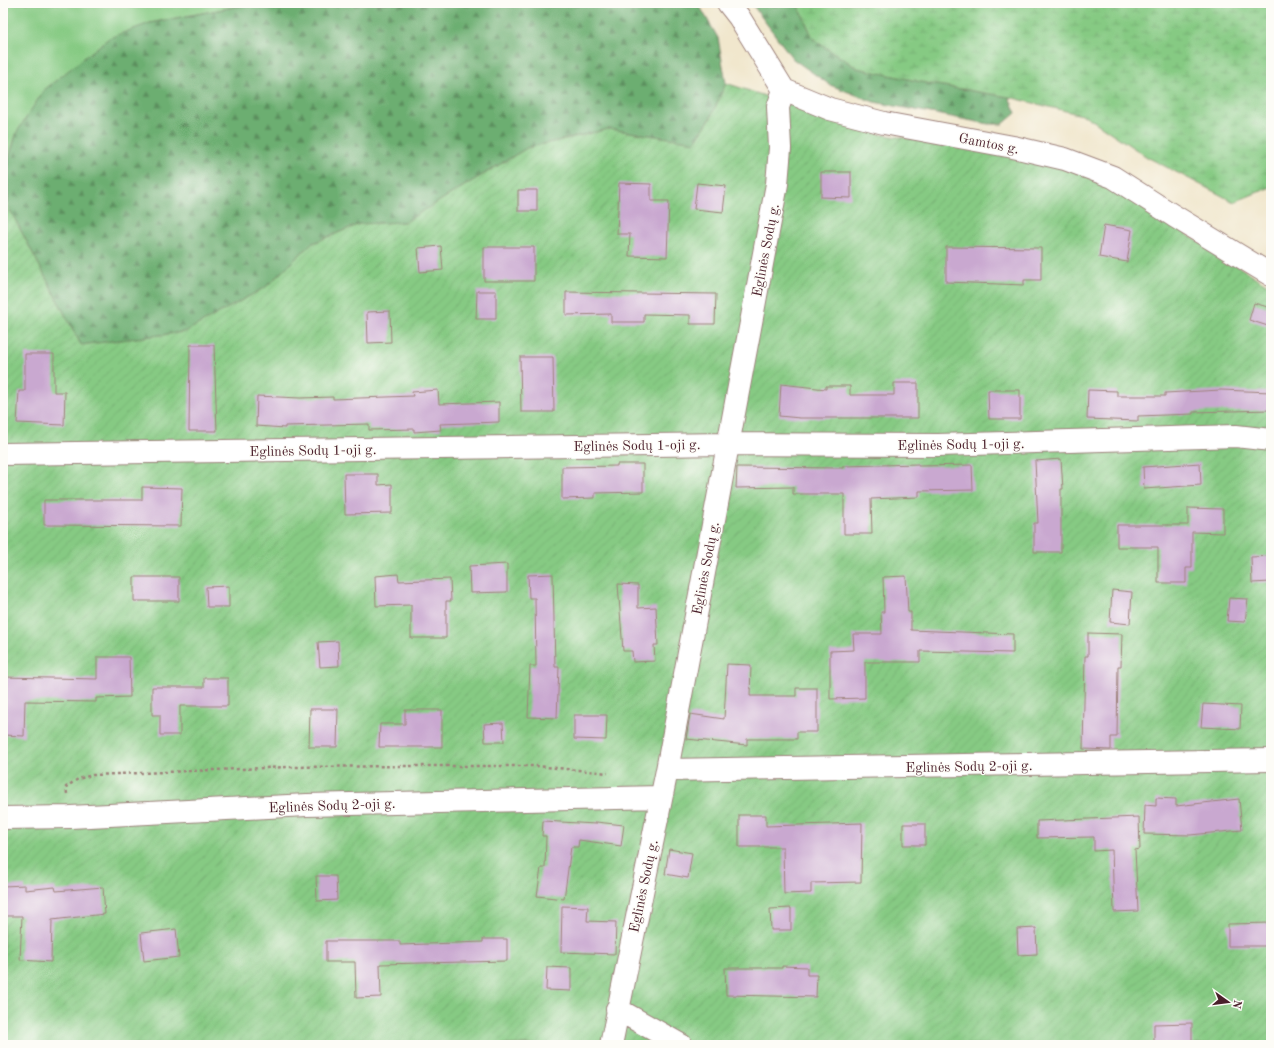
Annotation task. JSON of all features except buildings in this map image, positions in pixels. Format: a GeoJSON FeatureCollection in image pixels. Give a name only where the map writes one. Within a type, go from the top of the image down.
{"type":"FeatureCollection","features":[{"type":"Feature","properties":{"kind":"street"},"geometry":{"type":"LineString","coordinates":[[728,3],[740,17],[784,90]]}},
{"type":"Feature","properties":{"kind":"street","name":"Gamtos g."},"geometry":{"type":"LineString","coordinates":[[784,90],[830,110],[884,123],[1065,159],[1112,177],[1271,275]]}},
{"type":"Feature","properties":{"kind":"street","name":"Eglinės Sodų g."},"geometry":{"type":"LineString","coordinates":[[610,1045],[667,770],[777,184],[780,148],[778,107],[784,90]]}},
{"type":"Feature","properties":{"kind":"street","name":"Eglinės Sodų 1-oji g."},"geometry":{"type":"LineString","coordinates":[[3,454],[728,444],[938,445],[1236,436],[1271,440]]}},
{"type":"Feature","properties":{"kind":"street","name":"Eglinės Sodų 2-oji g."},"geometry":{"type":"LineString","coordinates":[[667,770],[1271,760]]}},
{"type":"Feature","properties":{"kind":"street","name":"Eglinės Sodų 2-oji g."},"geometry":{"type":"LineString","coordinates":[[3,818],[70,817],[307,805],[661,797]]}},
{"type":"Feature","properties":{"kind":"street"},"geometry":{"type":"LineString","coordinates":[[618,1009],[681,1045]]}},
{"type":"Feature","properties":{"kind":"path"},"geometry":{"type":"LineString","coordinates":[[66,787],[78,779],[92,775],[288,767],[536,766],[612,773]]}},
{"type":"Feature","properties":{"kind":"green space"},"geometry":{"type":"Polygon","coordinates":[[[3,3],[255,3],[150,23],[17,132],[5,172],[3,170],[3,3]]]}},
{"type":"Feature","properties":{"kind":"green space"},"geometry":{"type":"Polygon","coordinates":[[[255,3],[698,3],[718,38],[726,83],[710,119],[695,142],[609,129],[527,148],[405,222],[360,224],[311,244],[266,287],[185,332],[81,345],[9,208],[5,172],[17,132],[44,90],[109,38],[150,23],[255,3]]]}},
{"type":"Feature","properties":{"kind":"green space"},"geometry":{"type":"Polygon","coordinates":[[[751,3],[797,3],[814,40],[857,68],[931,84],[1009,97],[1016,113],[1003,124],[988,124],[874,102],[830,85],[793,59],[751,3]]]}},
{"type":"Feature","properties":{"kind":"green space"},"geometry":{"type":"Polygon","coordinates":[[[797,3],[1271,3],[1271,187],[1234,202],[1147,157],[1086,116],[1009,97],[931,84],[857,68],[814,40],[797,3]]]}},
{"type":"Feature","properties":{"kind":"green space"},"geometry":{"type":"Polygon","coordinates":[[[726,83],[879,134],[1043,159],[1099,179],[1271,287],[1271,1040],[1267,1045],[3,1045],[3,170],[5,172],[9,208],[81,345],[185,332],[266,287],[311,244],[360,224],[405,222],[527,148],[609,129],[695,142],[710,119],[726,83]]]}}]}
